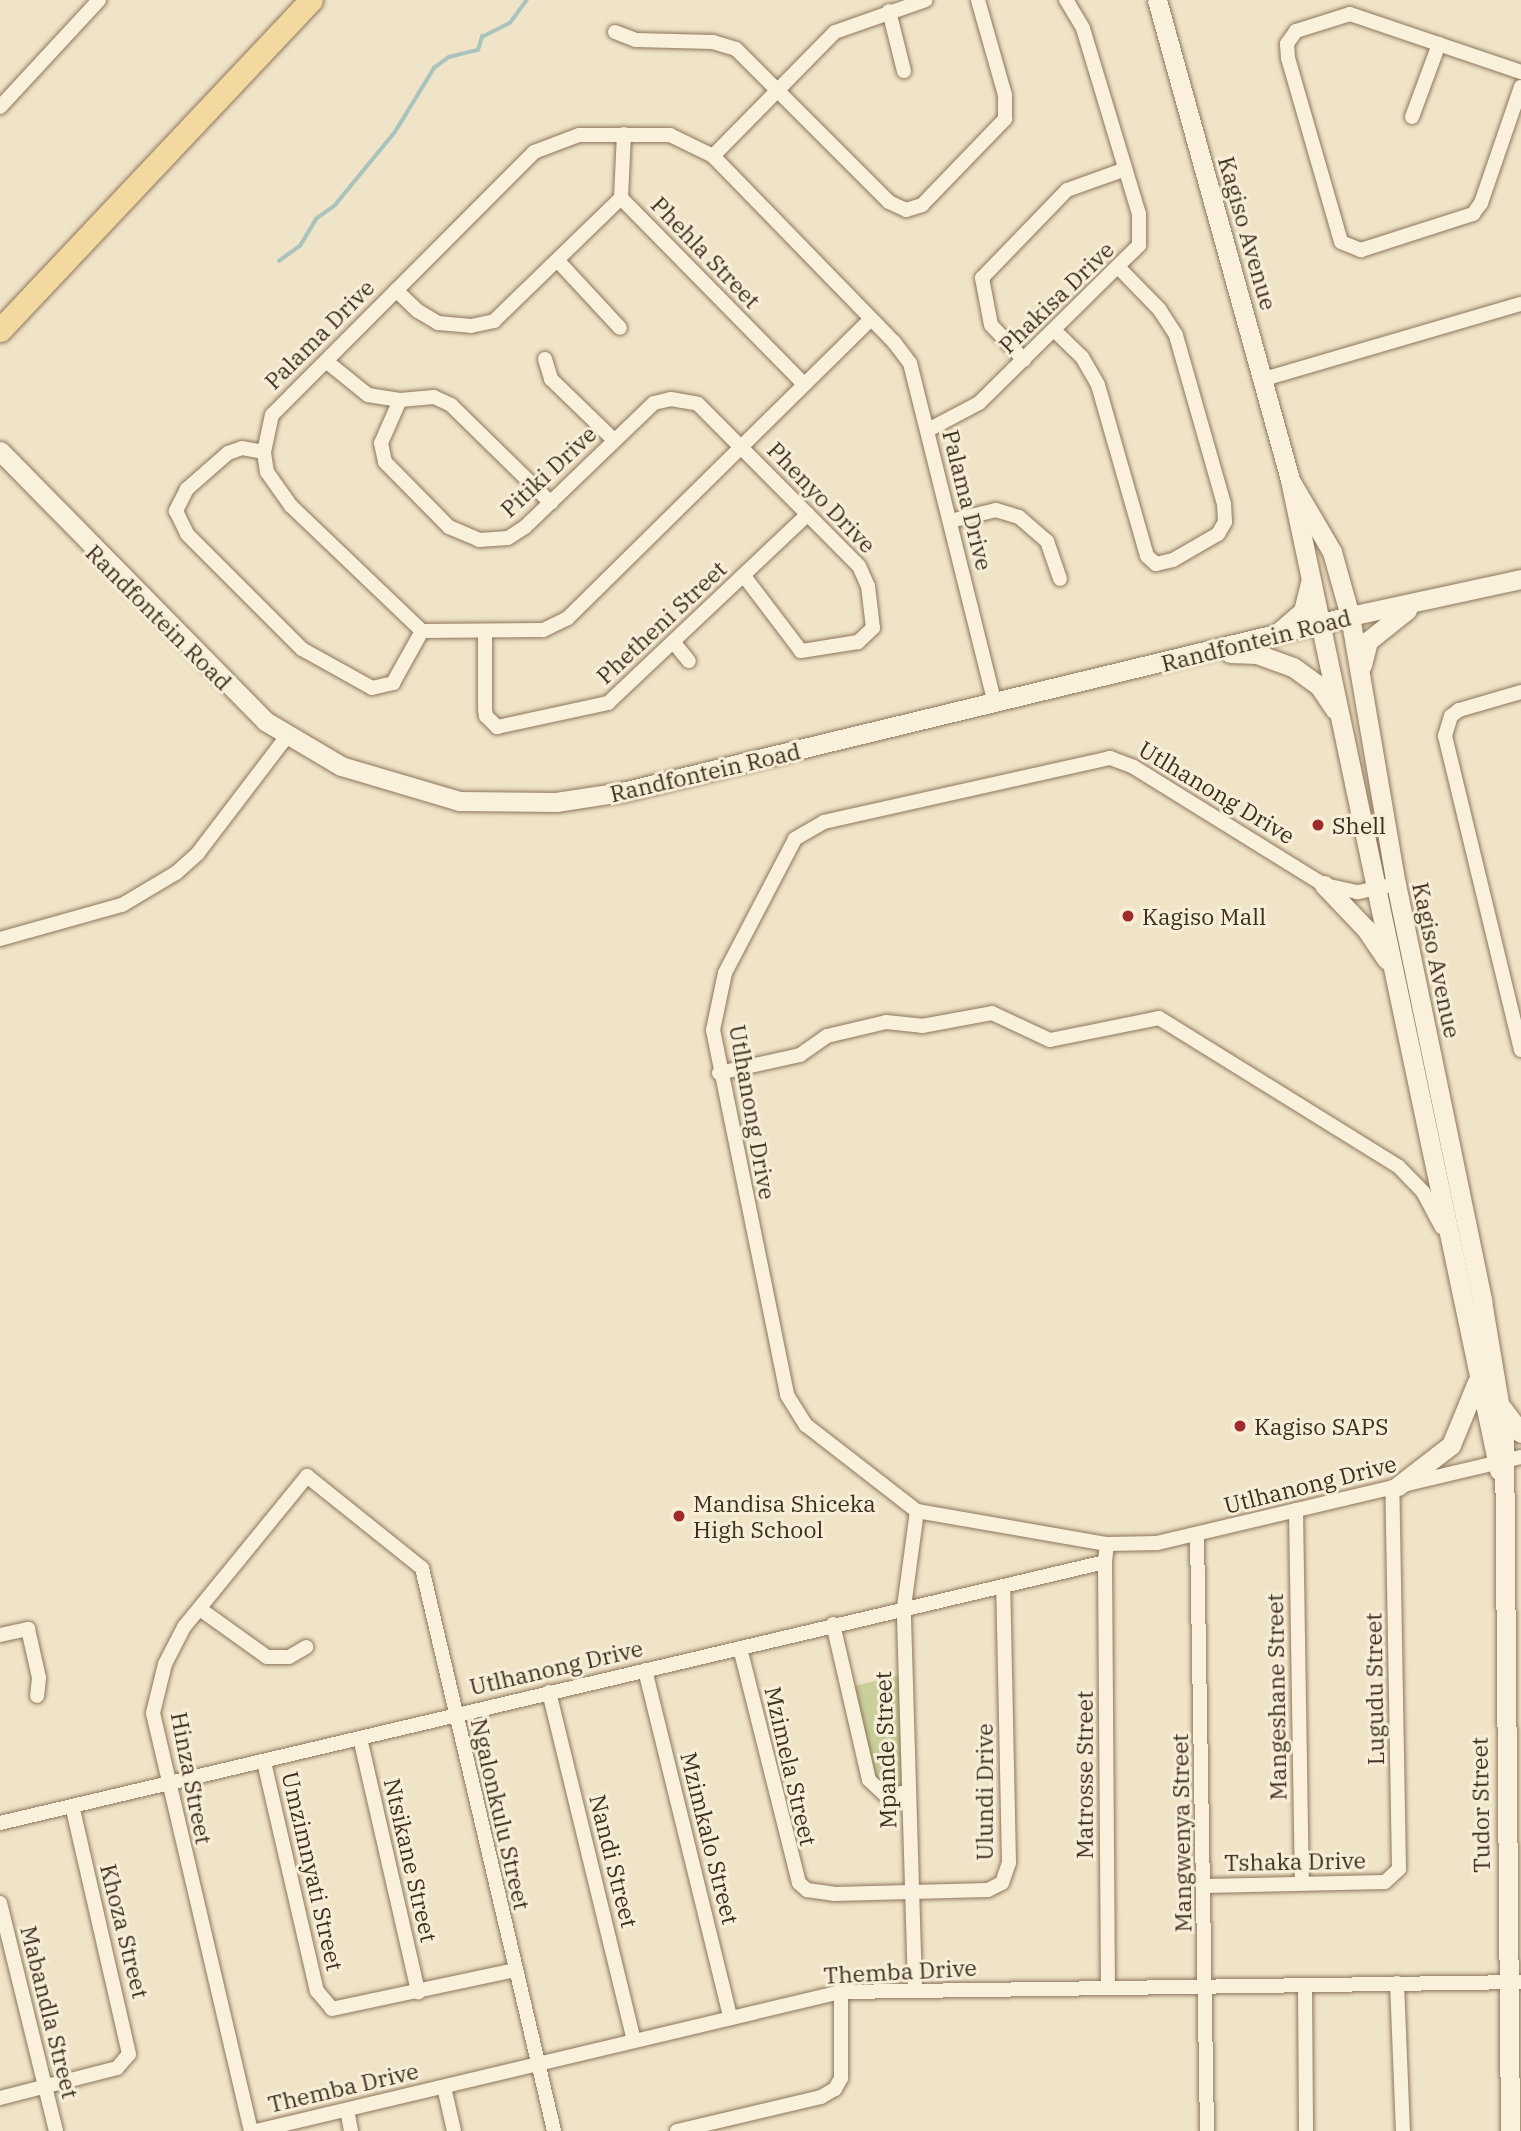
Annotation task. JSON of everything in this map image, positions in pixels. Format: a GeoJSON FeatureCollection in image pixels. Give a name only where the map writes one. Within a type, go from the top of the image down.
{"type":"FeatureCollection","features":[{"type":"Feature","properties":{"kind":"main road"},"geometry":{"type":"LineString","coordinates":[[0,330],[311,0]]}},
{"type":"Feature","properties":{"kind":"street"},"geometry":{"type":"LineString","coordinates":[[0,107],[99,0]]}},
{"type":"Feature","properties":{"kind":"street"},"geometry":{"type":"LineString","coordinates":[[713,156],[835,32],[926,0]]}},
{"type":"Feature","properties":{"kind":"street"},"geometry":{"type":"LineString","coordinates":[[615,32],[644,41],[725,44],[778,89],[889,202],[906,210],[922,205],[999,128],[1007,111],[978,0]]}},
{"type":"Feature","properties":{"kind":"street","name":"Phakisa Drive"},"geometry":{"type":"LineString","coordinates":[[928,430],[968,412],[1119,269],[1134,253],[1142,235],[1083,28],[1066,0]]}},
{"type":"Feature","properties":{"kind":"street","name":"Kagiso Avenue"},"geometry":{"type":"LineString","coordinates":[[1157,0],[1265,379],[1290,480],[1312,574],[1477,1380],[1506,1464]]}},
{"type":"Feature","properties":{"kind":"street"},"geometry":{"type":"LineString","coordinates":[[1521,72],[1439,44],[1350,7],[1296,31],[1287,44],[1338,235],[1347,247],[1361,250],[1473,214],[1481,203],[1521,87]]}},
{"type":"Feature","properties":{"kind":"street"},"geometry":{"type":"LineString","coordinates":[[889,11],[904,71]]}},
{"type":"Feature","properties":{"kind":"street"},"geometry":{"type":"LineString","coordinates":[[1412,117],[1439,44]]}},
{"type":"Feature","properties":{"kind":"street","name":"Phehla Street"},"geometry":{"type":"LineString","coordinates":[[624,134],[621,198],[804,384]]}},
{"type":"Feature","properties":{"kind":"street","name":"Palama Drive"},"geometry":{"type":"LineString","coordinates":[[422,631],[275,488],[264,452],[272,415],[544,146],[579,135],[670,135],[713,156],[910,363],[995,704]]}},
{"type":"Feature","properties":{"kind":"street"},"geometry":{"type":"LineString","coordinates":[[1024,360],[991,325],[982,278],[1067,190],[1123,170]]}},
{"type":"Feature","properties":{"kind":"street"},"geometry":{"type":"LineString","coordinates":[[396,290],[438,323],[486,324],[558,261],[621,198]]}},
{"type":"Feature","properties":{"kind":"street"},"geometry":{"type":"LineString","coordinates":[[558,261],[620,328]]}},
{"type":"Feature","properties":{"kind":"street"},"geometry":{"type":"LineString","coordinates":[[1055,331],[1082,357],[1098,385],[1147,556],[1156,564],[1173,560],[1217,534],[1225,522],[1224,504],[1176,335],[1160,310],[1119,269]]}},
{"type":"Feature","properties":{"kind":"street"},"geometry":{"type":"LineString","coordinates":[[1265,379],[1521,304]]}},
{"type":"Feature","properties":{"kind":"street"},"geometry":{"type":"LineString","coordinates":[[264,452],[242,448],[228,453],[187,489],[176,511],[187,534],[302,649],[372,688],[393,683],[422,631],[485,633],[543,630],[561,624],[871,319]]}},
{"type":"Feature","properties":{"kind":"street"},"geometry":{"type":"LineString","coordinates":[[545,359],[551,379],[614,440]]}},
{"type":"Feature","properties":{"kind":"street"},"geometry":{"type":"LineString","coordinates":[[326,361],[360,392],[400,401],[434,397],[451,405],[551,503]]}},
{"type":"Feature","properties":{"kind":"street","name":"Pitiki Drive"},"geometry":{"type":"LineString","coordinates":[[400,401],[381,443],[381,454],[449,527],[468,538],[508,538],[551,503],[654,403],[671,399],[698,404]]}},
{"type":"Feature","properties":{"kind":"street","name":"Phenyo Drive"},"geometry":{"type":"LineString","coordinates":[[698,404],[864,573],[874,620],[864,639],[802,651],[744,576]]}},
{"type":"Feature","properties":{"kind":"street","name":"Randfontein Road"},"geometry":{"type":"LineString","coordinates":[[0,451],[245,705],[287,736],[341,766],[426,795],[520,804],[622,792],[995,704],[1350,616],[1521,579]]}},
{"type":"Feature","properties":{"kind":"street","name":"Kagiso Avenue"},"geometry":{"type":"LineString","coordinates":[[1290,480],[1332,552],[1350,616],[1396,884],[1500,1404],[1506,1464]]}},
{"type":"Feature","properties":{"kind":"street"},"geometry":{"type":"LineString","coordinates":[[950,521],[996,509],[1019,517],[1047,541],[1060,579]]}},
{"type":"Feature","properties":{"kind":"street","name":"Phetheni Street"},"geometry":{"type":"LineString","coordinates":[[485,633],[486,716],[505,728],[608,703],[675,643],[808,514]]}},
{"type":"Feature","properties":{"kind":"street"},"geometry":{"type":"LineString","coordinates":[[1332,552],[1358,597],[1378,603],[1415,603]]}},
{"type":"Feature","properties":{"kind":"street"},"geometry":{"type":"LineString","coordinates":[[1276,634],[1303,611],[1312,574]]}},
{"type":"Feature","properties":{"kind":"street"},"geometry":{"type":"LineString","coordinates":[[1362,683],[1368,641],[1387,622],[1415,603]]}},
{"type":"Feature","properties":{"kind":"street"},"geometry":{"type":"LineString","coordinates":[[675,643],[689,661]]}},
{"type":"Feature","properties":{"kind":"street"},"geometry":{"type":"LineString","coordinates":[[1207,652],[1258,654],[1293,667],[1319,685],[1343,727]]}},
{"type":"Feature","properties":{"kind":"street"},"geometry":{"type":"LineString","coordinates":[[1521,692],[1469,706],[1451,716],[1445,736],[1521,1049]]}},
{"type":"Feature","properties":{"kind":"street"},"geometry":{"type":"LineString","coordinates":[[0,939],[122,905],[176,873],[198,853],[287,736]]}},
{"type":"Feature","properties":{"kind":"street","name":"Utlhanong Drive"},"geometry":{"type":"LineString","coordinates":[[1396,884],[1349,892],[1324,885],[1134,766],[1110,758],[824,822],[795,839],[786,852],[725,972],[714,1014],[719,1073],[794,1409],[843,1456],[917,1511],[1107,1544],[1157,1543],[1506,1464]]}},
{"type":"Feature","properties":{"kind":"street"},"geometry":{"type":"LineString","coordinates":[[1324,885],[1366,929],[1392,970]]}},
{"type":"Feature","properties":{"kind":"street"},"geometry":{"type":"LineString","coordinates":[[719,1073],[800,1055],[827,1036],[886,1022],[922,1026],[992,1013],[1050,1040],[1133,1020],[1159,1018],[1391,1162],[1423,1192],[1449,1240]]}},
{"type":"Feature","properties":{"kind":"street"},"geometry":{"type":"LineString","coordinates":[[1395,1487],[1451,1446],[1477,1380]]}},
{"type":"Feature","properties":{"kind":"street"},"geometry":{"type":"LineString","coordinates":[[1500,1404],[1521,1433]]}},
{"type":"Feature","properties":{"kind":"street","name":"Tudor Street"},"geometry":{"type":"LineString","coordinates":[[1506,1464],[1514,1982],[1510,2131]]}},
{"type":"Feature","properties":{"kind":"street","name":"Hinza Street"},"geometry":{"type":"LineString","coordinates":[[254,2131],[167,1783],[153,1713],[173,1646],[307,1476]]}},
{"type":"Feature","properties":{"kind":"street","name":"Ngalonkulu Street"},"geometry":{"type":"LineString","coordinates":[[307,1476],[422,1568],[514,1970],[554,2131]]}},
{"type":"Feature","properties":{"kind":"street","name":"Lugudu Street"},"geometry":{"type":"LineString","coordinates":[[1385,1882],[1395,1875],[1401,1861],[1395,1487]]}},
{"type":"Feature","properties":{"kind":"street","name":"Mangeshane Street"},"geometry":{"type":"LineString","coordinates":[[1296,1510],[1302,1883]]}},
{"type":"Feature","properties":{"kind":"street","name":"Mpande Street"},"geometry":{"type":"LineString","coordinates":[[915,1989],[904,1607],[917,1511]]}},
{"type":"Feature","properties":{"kind":"street","name":"Mangwenya Street"},"geometry":{"type":"LineString","coordinates":[[1197,1534],[1207,1987],[1207,2131]]}},
{"type":"Feature","properties":{"kind":"street"},"geometry":{"type":"LineString","coordinates":[[1105,1562],[1107,1544]]}},
{"type":"Feature","properties":{"kind":"street","name":"Utlhanong Drive"},"geometry":{"type":"LineString","coordinates":[[0,1823],[904,1607],[1003,1587],[1105,1562]]}},
{"type":"Feature","properties":{"kind":"street","name":"Matrosse Street"},"geometry":{"type":"LineString","coordinates":[[1105,1562],[1108,1987]]}},
{"type":"Feature","properties":{"kind":"street","name":"Ulundi Drive"},"geometry":{"type":"LineString","coordinates":[[807,1890],[834,1894],[912,1889],[988,1890],[1007,1874],[1003,1587]]}},
{"type":"Feature","properties":{"kind":"street"},"geometry":{"type":"LineString","coordinates":[[200,1609],[267,1657],[289,1657],[306,1647]]}},
{"type":"Feature","properties":{"kind":"street"},"geometry":{"type":"LineString","coordinates":[[833,1624],[869,1780],[885,1794],[909,1792]]}},
{"type":"Feature","properties":{"kind":"street"},"geometry":{"type":"LineString","coordinates":[[0,1635],[28,1629],[39,1678],[37,1696]]}},
{"type":"Feature","properties":{"kind":"street","name":"Mzimela Street"},"geometry":{"type":"LineString","coordinates":[[740,1648],[791,1866],[799,1883],[807,1890]]}},
{"type":"Feature","properties":{"kind":"street","name":"Mzimkalo Street"},"geometry":{"type":"LineString","coordinates":[[645,1670],[730,2017]]}},
{"type":"Feature","properties":{"kind":"street","name":"Nandi Street"},"geometry":{"type":"LineString","coordinates":[[549,1692],[634,2040]]}},
{"type":"Feature","properties":{"kind":"street","name":"Ntsikane Street"},"geometry":{"type":"LineString","coordinates":[[360,1738],[418,1992]]}},
{"type":"Feature","properties":{"kind":"street","name":"Umzimnyati Street"},"geometry":{"type":"LineString","coordinates":[[264,1762],[322,2000],[340,2009],[514,1970]]}},
{"type":"Feature","properties":{"kind":"street","name":"Khoza Street"},"geometry":{"type":"LineString","coordinates":[[46,2088],[122,2065],[130,2047],[72,1806]]}},
{"type":"Feature","properties":{"kind":"street","name":"Tshaka Drive"},"geometry":{"type":"LineString","coordinates":[[1205,1886],[1385,1882]]}},
{"type":"Feature","properties":{"kind":"street","name":"Mabandla Street"},"geometry":{"type":"LineString","coordinates":[[0,1903],[56,2131]]}},
{"type":"Feature","properties":{"kind":"street","name":"Themba Drive"},"geometry":{"type":"LineString","coordinates":[[254,2131],[841,1992],[1514,1982]]}},
{"type":"Feature","properties":{"kind":"street"},"geometry":{"type":"LineString","coordinates":[[1397,1983],[1403,2131]]}},
{"type":"Feature","properties":{"kind":"street"},"geometry":{"type":"LineString","coordinates":[[1305,1985],[1306,2131]]}},
{"type":"Feature","properties":{"kind":"street"},"geometry":{"type":"LineString","coordinates":[[677,2131],[821,2097],[835,2089],[841,2078],[841,1992]]}},
{"type":"Feature","properties":{"kind":"street"},"geometry":{"type":"LineString","coordinates":[[444,2087],[454,2131]]}},
{"type":"Feature","properties":{"kind":"street"},"geometry":{"type":"LineString","coordinates":[[0,2098],[46,2088]]}},
{"type":"Feature","properties":{"kind":"street"},"geometry":{"type":"LineString","coordinates":[[347,2110],[351,2131]]}},
{"type":"Feature","properties":{"kind":"green space"},"geometry":{"type":"Polygon","coordinates":[[[900,1675],[905,1784],[886,1789],[874,1778],[854,1686],[900,1675]]]}},
{"type":"Feature","properties":{"kind":"waterway"},"geometry":{"type":"LineString","coordinates":[[279,261],[300,246],[316,219],[335,205],[395,132],[434,68],[449,57],[478,50],[482,37],[510,23],[527,0]]}},
{"type":"Feature","properties":{"kind":"place","name":"Shell"},"geometry":{"type":"Point","coordinates":[1318,825]}},
{"type":"Feature","properties":{"kind":"place","name":"Kagiso Mall"},"geometry":{"type":"Point","coordinates":[1128,916]}},
{"type":"Feature","properties":{"kind":"place","name":"Kagiso SAPS"},"geometry":{"type":"Point","coordinates":[1240,1426]}},
{"type":"Feature","properties":{"kind":"place","name":"Mandisa Shiceka High School"},"geometry":{"type":"Point","coordinates":[679,1516]}}]}
